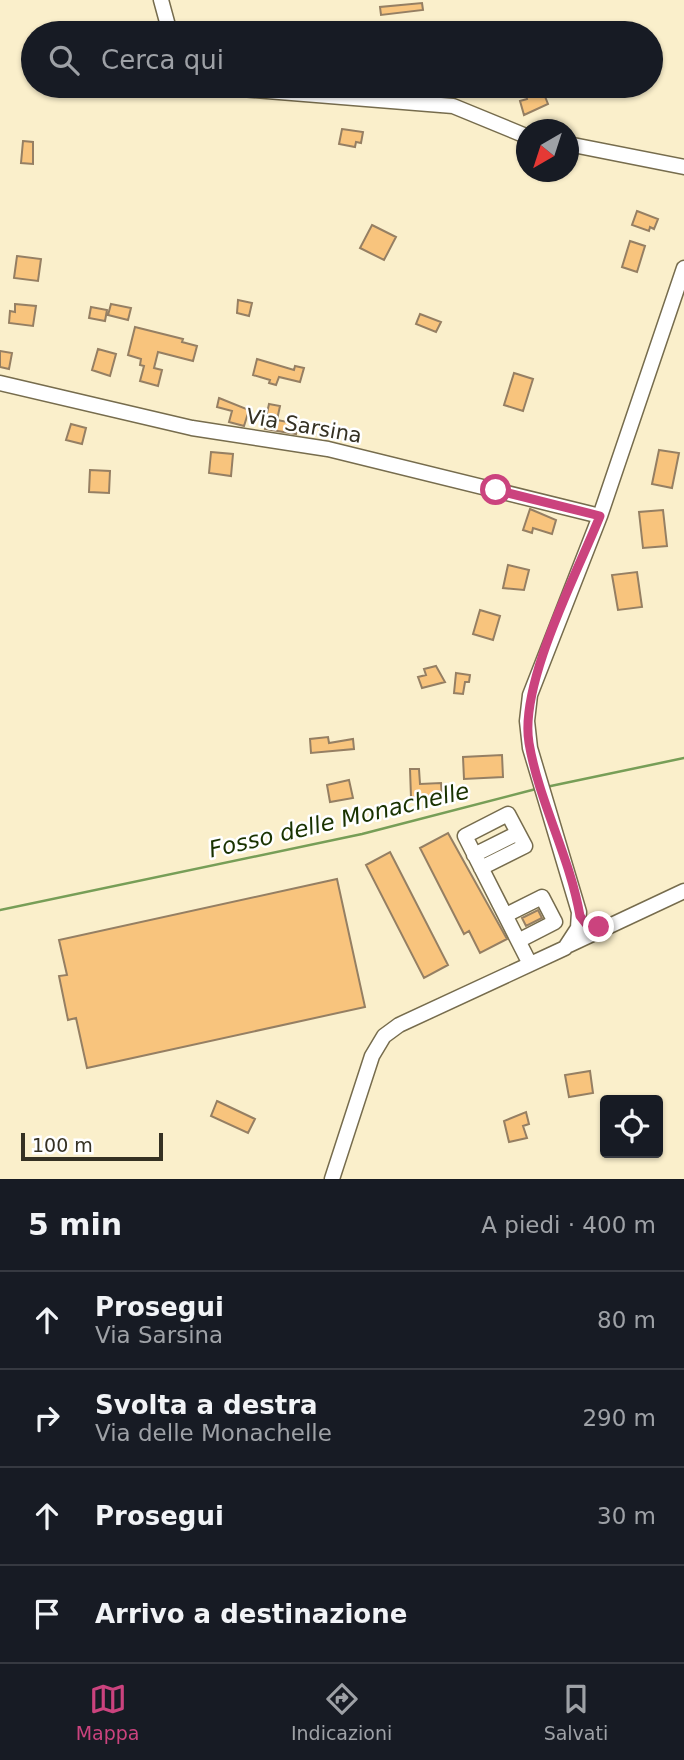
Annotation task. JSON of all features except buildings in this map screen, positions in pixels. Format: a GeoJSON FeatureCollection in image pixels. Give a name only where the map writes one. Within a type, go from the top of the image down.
{"type":"FeatureCollection","features":[{"type":"Feature","properties":{"kind":"street"},"geometry":{"type":"LineString","coordinates":[[161,0],[167,21]]}},
{"type":"Feature","properties":{"kind":"street"},"geometry":{"type":"LineString","coordinates":[[354,98],[453,106],[516,132]]}},
{"type":"Feature","properties":{"kind":"street"},"geometry":{"type":"LineString","coordinates":[[579,146],[684,167]]}},
{"type":"Feature","properties":{"kind":"street"},"geometry":{"type":"LineString","coordinates":[[614,923],[589,926],[581,918],[528,737],[530,695],[600,516],[681,288],[684,268]]}},
{"type":"Feature","properties":{"kind":"street","name":"Via Sarsina"},"geometry":{"type":"LineString","coordinates":[[0,383],[192,428],[328,449],[600,516]]}},
{"type":"Feature","properties":{"kind":"street"},"geometry":{"type":"LineString","coordinates":[[477,862],[525,846],[508,814],[464,836],[477,862],[520,940],[530,964]]}},
{"type":"Feature","properties":{"kind":"street"},"geometry":{"type":"LineString","coordinates":[[332,1179],[367,1069],[384,1035],[399,1025],[684,891]]}},
{"type":"Feature","properties":{"kind":"street"},"geometry":{"type":"LineString","coordinates":[[506,915],[542,897],[555,922],[520,940]]}},
{"type":"Feature","properties":{"kind":"street"},"geometry":{"type":"LineString","coordinates":[[565,948],[578,928],[578,903]]}},
{"type":"Feature","properties":{"kind":"waterway","name":"Fosso delle Monachelle"},"geometry":{"type":"LineString","coordinates":[[546,787],[684,758]]}},
{"type":"Feature","properties":{"kind":"waterway","name":"Fosso delle Monachelle"},"geometry":{"type":"LineString","coordinates":[[0,910],[362,834],[536,789]]}},
{"type":"Feature","properties":{"kind":"route"},"geometry":{"type":"LineString","coordinates":[[496,490],[600,516],[534,679],[527,722],[531,754],[580,916],[587,925],[599,927]]}}]}
